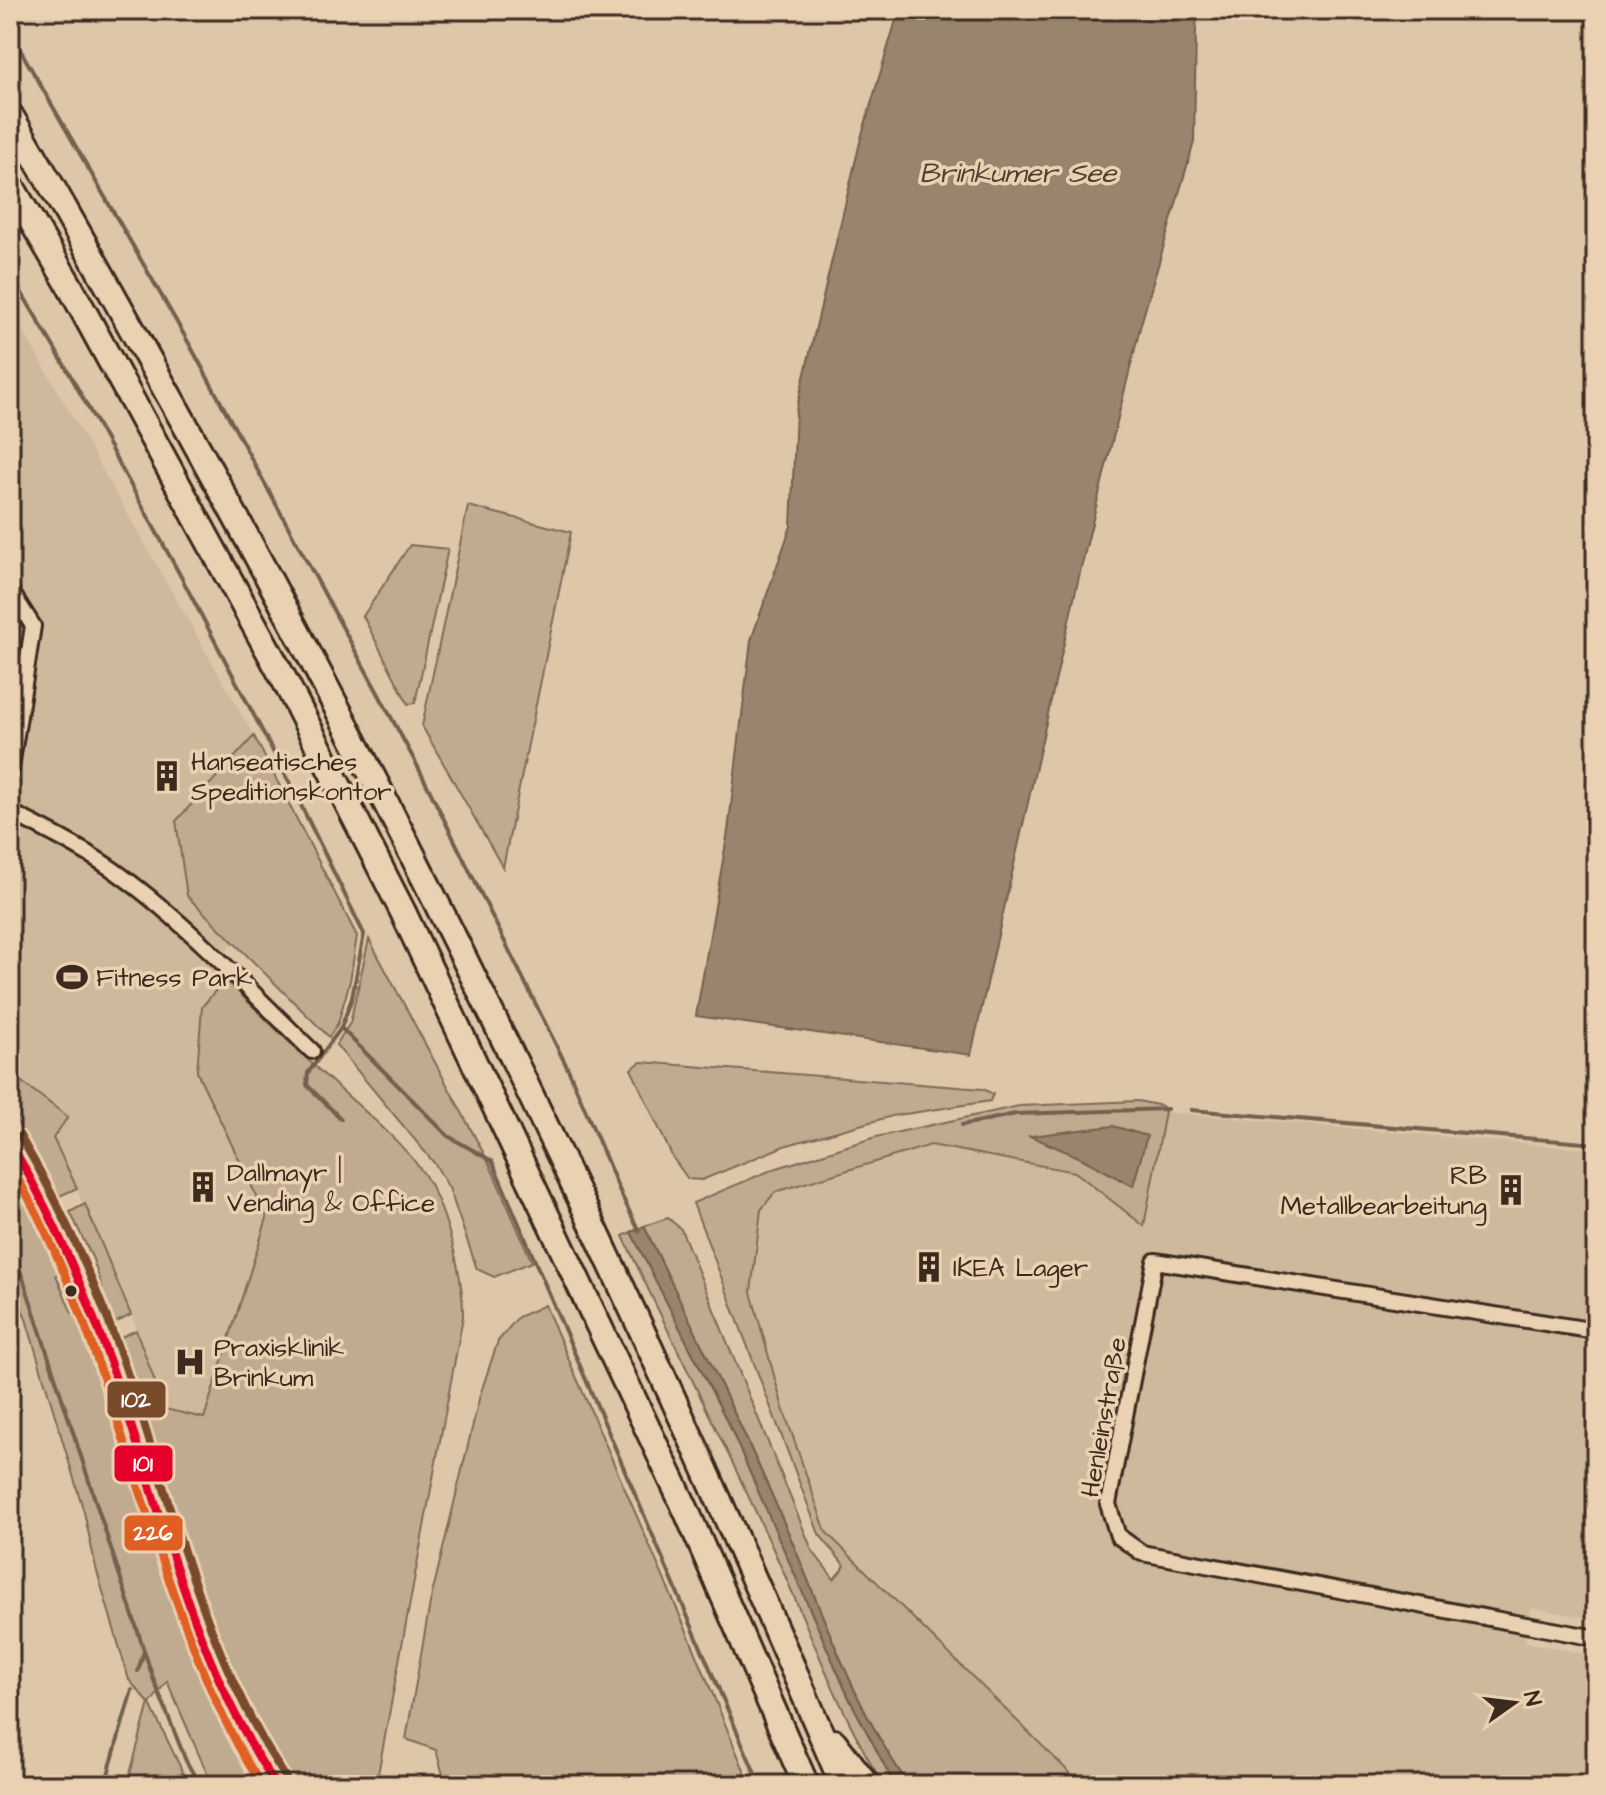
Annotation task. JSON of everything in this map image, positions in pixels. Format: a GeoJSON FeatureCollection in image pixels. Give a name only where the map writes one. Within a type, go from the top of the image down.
{"type":"FeatureCollection","features":[{"type":"Feature","properties":{"kind":"highway"},"geometry":{"type":"LineString","coordinates":[[10,115],[193,437],[288,612],[427,883],[656,1359],[843,1785]]}},
{"type":"Feature","properties":{"kind":"highway"},"geometry":{"type":"LineString","coordinates":[[10,184],[68,283],[286,683],[403,912],[686,1510],[806,1785]]}},
{"type":"Feature","properties":{"kind":"highway"},"geometry":{"type":"LineString","coordinates":[[813,1714],[867,1785]]}},
{"type":"Feature","properties":{"kind":"street"},"geometry":{"type":"LineString","coordinates":[[10,590],[22,604],[33,626],[10,774]]}},
{"type":"Feature","properties":{"kind":"street"},"geometry":{"type":"LineString","coordinates":[[10,812],[99,861],[141,891],[312,1051]]}},
{"type":"Feature","properties":{"kind":"street"},"geometry":{"type":"LineString","coordinates":[[10,1142],[51,1214],[66,1248],[101,1339],[199,1628],[245,1731],[276,1785]]}},
{"type":"Feature","properties":{"kind":"street","name":"Henleinstraße"},"geometry":{"type":"LineString","coordinates":[[1596,1331],[1155,1261],[1108,1504],[1118,1536],[1142,1553],[1596,1638]]}},
{"type":"Feature","properties":{"kind":"shaded area"},"geometry":{"type":"Polygon","coordinates":[[[10,307],[254,736],[176,821],[187,896],[234,942],[213,964],[225,979],[202,1008],[197,1072],[267,1218],[204,1418],[165,1409],[127,1302],[53,1137],[68,1117],[10,1073],[10,307]]]}},
{"type":"Feature","properties":{"kind":"shaded area"},"geometry":{"type":"Polygon","coordinates":[[[468,506],[571,532],[503,868],[422,726],[468,506]]]}},
{"type":"Feature","properties":{"kind":"shaded area"},"geometry":{"type":"Polygon","coordinates":[[[410,545],[448,549],[415,703],[408,704],[363,616],[410,545]]]}},
{"type":"Feature","properties":{"kind":"shaded area"},"geometry":{"type":"Polygon","coordinates":[[[254,736],[357,936],[350,981],[338,1023],[329,1037],[187,896],[176,821],[254,736]]]}},
{"type":"Feature","properties":{"kind":"shaded area"},"geometry":{"type":"Polygon","coordinates":[[[369,939],[490,1165],[532,1262],[494,1277],[477,1269],[449,1188],[435,1164],[336,1045],[350,1023],[369,939]]]}},
{"type":"Feature","properties":{"kind":"shaded area"},"geometry":{"type":"Polygon","coordinates":[[[225,979],[379,1124],[422,1171],[438,1202],[457,1261],[463,1317],[376,1785],[310,1785],[306,1780],[308,1785],[285,1785],[272,1765],[238,1699],[202,1614],[113,1349],[115,1340],[136,1330],[165,1409],[204,1418],[267,1218],[197,1072],[202,1007],[225,979]]]}},
{"type":"Feature","properties":{"kind":"shaded area"},"geometry":{"type":"Polygon","coordinates":[[[641,1062],[983,1089],[993,1094],[990,1101],[892,1116],[784,1146],[702,1180],[688,1179],[673,1158],[631,1069],[641,1062]]]}},
{"type":"Feature","properties":{"kind":"shaded area"},"geometry":{"type":"Polygon","coordinates":[[[10,1073],[68,1117],[53,1138],[77,1188],[60,1196],[10,1110],[10,1073]]]}},
{"type":"Feature","properties":{"kind":"shaded area"},"geometry":{"type":"Polygon","coordinates":[[[1138,1101],[1162,1106],[1165,1112],[1144,1226],[1075,1172],[931,1145],[775,1192],[761,1210],[751,1292],[783,1408],[826,1532],[1082,1785],[909,1785],[858,1697],[756,1460],[644,1226],[668,1218],[681,1229],[812,1550],[834,1579],[845,1566],[819,1534],[693,1203],[774,1169],[876,1137],[1019,1106],[1138,1101]]]}},
{"type":"Feature","properties":{"kind":"shaded area"},"geometry":{"type":"Polygon","coordinates":[[[1165,1112],[1596,1150],[1596,1620],[1531,1608],[1525,1642],[1596,1656],[1596,1785],[1082,1785],[826,1532],[783,1408],[751,1292],[761,1210],[775,1192],[931,1145],[1075,1172],[1144,1226],[1165,1112]]]}},
{"type":"Feature","properties":{"kind":"shaded area"},"geometry":{"type":"Polygon","coordinates":[[[10,1161],[63,1272],[56,1275],[72,1313],[79,1311],[201,1661],[235,1738],[265,1785],[212,1785],[167,1681],[150,1704],[189,1785],[127,1785],[149,1703],[129,1680],[96,1568],[84,1512],[26,1319],[10,1278],[10,1161]]]}},
{"type":"Feature","properties":{"kind":"shaded area"},"geometry":{"type":"Polygon","coordinates":[[[85,1204],[131,1315],[113,1324],[93,1259],[70,1212],[85,1204]]]}},
{"type":"Feature","properties":{"kind":"shaded area"},"geometry":{"type":"Polygon","coordinates":[[[631,1232],[730,1427],[849,1698],[896,1785],[884,1785],[851,1725],[755,1510],[623,1236],[631,1232]]]}},
{"type":"Feature","properties":{"kind":"shaded area"},"geometry":{"type":"Polygon","coordinates":[[[545,1305],[750,1785],[446,1785],[436,1750],[406,1739],[430,1603],[480,1395],[498,1341],[518,1317],[545,1305]]]}},
{"type":"Feature","properties":{"kind":"water","name":"Brinkumer See"},"geometry":{"type":"Polygon","coordinates":[[[899,10],[1198,10],[1194,142],[1141,324],[1080,572],[971,1055],[696,1016],[728,831],[751,640],[791,526],[796,411],[861,138],[899,10]]]}},
{"type":"Feature","properties":{"kind":"water"},"geometry":{"type":"Polygon","coordinates":[[[1113,1126],[1147,1136],[1133,1186],[1081,1158],[1030,1136],[1113,1126]]]}},
{"type":"Feature","properties":{"kind":"water"},"geometry":{"type":"Polygon","coordinates":[[[644,1226],[756,1460],[858,1697],[909,1785],[896,1785],[891,1778],[849,1698],[730,1427],[631,1232],[644,1226]]]}},
{"type":"Feature","properties":{"kind":"waterway"},"geometry":{"type":"LineString","coordinates":[[10,32],[191,347],[417,765],[568,1069],[639,1231]]}},
{"type":"Feature","properties":{"kind":"waterway"},"geometry":{"type":"LineString","coordinates":[[10,273],[68,371],[179,573],[295,793],[364,934],[352,998],[341,1028],[308,1073],[307,1085],[341,1119]]}},
{"type":"Feature","properties":{"kind":"waterway"},"geometry":{"type":"LineString","coordinates":[[341,1028],[448,1136],[492,1161],[760,1785]]}},
{"type":"Feature","properties":{"kind":"waterway"},"geometry":{"type":"LineString","coordinates":[[962,1125],[1016,1114],[1167,1109]]}},
{"type":"Feature","properties":{"kind":"waterway"},"geometry":{"type":"LineString","coordinates":[[1191,1110],[1596,1144]]}},
{"type":"Feature","properties":{"kind":"waterway"},"geometry":{"type":"LineString","coordinates":[[10,1248],[23,1278],[153,1678],[186,1761],[200,1785]]}},
{"type":"Feature","properties":{"kind":"waterway"},"geometry":{"type":"LineString","coordinates":[[138,1671],[144,1651]]}},
{"type":"Feature","properties":{"kind":"waterway"},"geometry":{"type":"LineString","coordinates":[[105,1785],[132,1690]]}},
{"type":"Feature","properties":{"kind":"transit line","name":"102"},"geometry":{"type":"LineString","coordinates":[[20,1136],[70,1231],[111,1329],[216,1641],[259,1734],[286,1778]]}},
{"type":"Feature","properties":{"kind":"transit line","name":"101"},"geometry":{"type":"LineString","coordinates":[[10,1142],[60,1237],[88,1302],[187,1600],[206,1648],[249,1741],[276,1785]]}},
{"type":"Feature","properties":{"kind":"transit line","name":"226"},"geometry":{"type":"LineString","coordinates":[[10,1165],[63,1270],[84,1324],[158,1548],[204,1674],[236,1742],[262,1785]]}},
{"type":"Feature","properties":{"kind":"place","name":"Hanseatisches Speditionskontor"},"geometry":{"type":"Point","coordinates":[167,776]}},
{"type":"Feature","properties":{"kind":"place","name":"Fitness Park"},"geometry":{"type":"Point","coordinates":[72,977]}},
{"type":"Feature","properties":{"kind":"place","name":"Dallmayr | Vending & Office"},"geometry":{"type":"Point","coordinates":[203,1187]}},
{"type":"Feature","properties":{"kind":"place","name":"RB Metallbearbeitung"},"geometry":{"type":"Point","coordinates":[1511,1190]}},
{"type":"Feature","properties":{"kind":"place","name":"IKEA Lager"},"geometry":{"type":"Point","coordinates":[929,1267]}},
{"type":"Feature","properties":{"kind":"place","name":"Praxisklinik Brinkum"},"geometry":{"type":"Point","coordinates":[190,1362]}}]}
